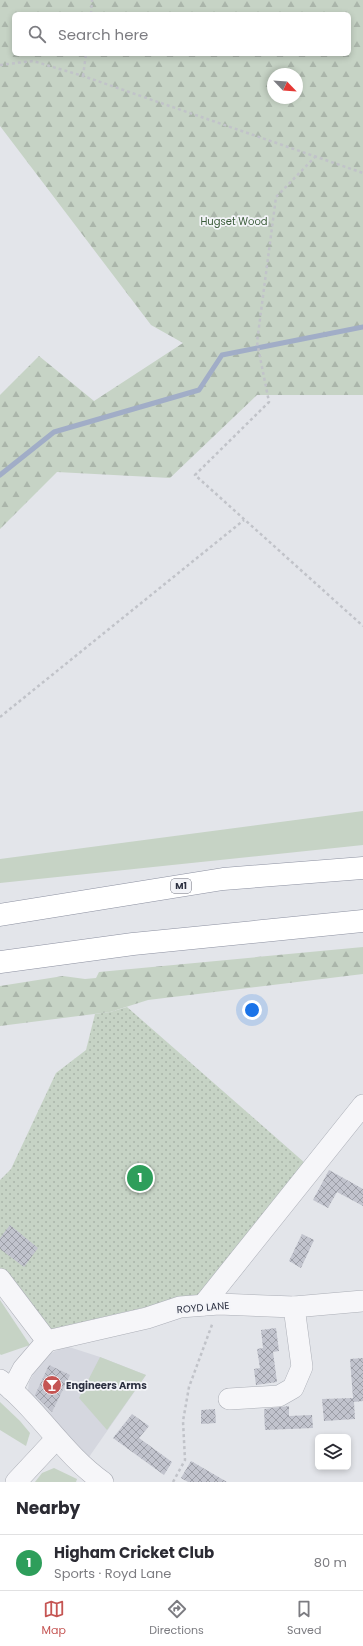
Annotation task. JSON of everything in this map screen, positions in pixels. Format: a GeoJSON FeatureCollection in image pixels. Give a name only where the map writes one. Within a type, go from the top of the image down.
{"type":"FeatureCollection","features":[{"type":"Feature","properties":{"kind":"highway","name":"M1"},"geometry":{"type":"LineString","coordinates":[[0,915],[223,878],[363,868]]}},
{"type":"Feature","properties":{"kind":"highway"},"geometry":{"type":"LineString","coordinates":[[0,962],[133,944],[363,921]]}},
{"type":"Feature","properties":{"kind":"street"},"geometry":{"type":"LineString","coordinates":[[211,1305],[363,1105]]}},
{"type":"Feature","properties":{"kind":"street"},"geometry":{"type":"LineString","coordinates":[[0,1279],[47,1341],[23,1369],[6,1385],[56,1439],[102,1482]]}},
{"type":"Feature","properties":{"kind":"street","name":"ROYD LANE"},"geometry":{"type":"LineString","coordinates":[[47,1341],[146,1318],[180,1308],[211,1305],[294,1307],[363,1302]]}},
{"type":"Feature","properties":{"kind":"street"},"geometry":{"type":"LineString","coordinates":[[229,1400],[279,1396],[293,1388],[302,1367],[294,1307]]}},
{"type":"Feature","properties":{"kind":"street"},"geometry":{"type":"LineString","coordinates":[[16,1482],[56,1439]]}},
{"type":"Feature","properties":{"kind":"path"},"geometry":{"type":"LineString","coordinates":[[91,12],[92,0]]}},
{"type":"Feature","properties":{"kind":"path"},"geometry":{"type":"LineString","coordinates":[[83,76],[86,56]]}},
{"type":"Feature","properties":{"kind":"path"},"geometry":{"type":"LineString","coordinates":[[0,65],[33,61],[83,76],[363,173]]}},
{"type":"Feature","properties":{"kind":"path"},"geometry":{"type":"LineString","coordinates":[[316,156],[276,197],[257,342],[258,355],[268,402],[195,475],[363,626]]}},
{"type":"Feature","properties":{"kind":"path"},"geometry":{"type":"LineString","coordinates":[[0,717],[244,520]]}},
{"type":"Feature","properties":{"kind":"path"},"geometry":{"type":"LineString","coordinates":[[173,1482],[185,1460],[183,1421],[189,1387],[211,1305]]}},
{"type":"Feature","properties":{"kind":"shaded area"},"geometry":{"type":"Polygon","coordinates":[[[66,1346],[100,1357],[146,1375],[89,1457],[53,1419],[27,1398],[29,1382],[43,1357],[66,1346]]]}},
{"type":"Feature","properties":{"kind":"green space","name":"Hugset Wood"},"geometry":{"type":"Polygon","coordinates":[[[0,0],[363,0],[363,395],[257,395],[170,478],[57,472],[0,529],[0,395],[39,356],[94,401],[183,343],[151,325],[0,126],[0,0]]]}},
{"type":"Feature","properties":{"kind":"green space"},"geometry":{"type":"Polygon","coordinates":[[[363,811],[363,845],[0,883],[0,859],[363,811]]]}},
{"type":"Feature","properties":{"kind":"green space"},"geometry":{"type":"Polygon","coordinates":[[[363,947],[363,974],[148,1000],[110,1012],[0,1026],[0,986],[63,976],[85,979],[96,978],[99,972],[363,947]]]}},
{"type":"Feature","properties":{"kind":"green space"},"geometry":{"type":"Polygon","coordinates":[[[127,1007],[305,1163],[198,1295],[48,1330],[0,1269],[0,1180],[11,1169],[56,1073],[86,1050],[95,1014],[110,1012],[127,1007]]]}},
{"type":"Feature","properties":{"kind":"green space"},"geometry":{"type":"Polygon","coordinates":[[[0,1300],[30,1345],[1,1355],[0,1354],[0,1300]]]}},
{"type":"Feature","properties":{"kind":"green space"},"geometry":{"type":"Polygon","coordinates":[[[100,1357],[146,1375],[107,1430],[79,1398],[100,1357]]]}},
{"type":"Feature","properties":{"kind":"green space"},"geometry":{"type":"Polygon","coordinates":[[[0,1402],[30,1433],[26,1446],[0,1430],[0,1402]]]}},
{"type":"Feature","properties":{"kind":"green space"},"geometry":{"type":"Polygon","coordinates":[[[54,1468],[77,1479],[76,1482],[35,1482],[42,1473],[54,1468]]]}},
{"type":"Feature","properties":{"kind":"building"},"geometry":{"type":"Polygon","coordinates":[[[329,1170],[363,1189],[363,1206],[337,1192],[328,1208],[313,1200],[329,1170]]]}},
{"type":"Feature","properties":{"kind":"building"},"geometry":{"type":"Polygon","coordinates":[[[10,1225],[38,1248],[24,1267],[0,1249],[0,1238],[10,1225]]]}},
{"type":"Feature","properties":{"kind":"building"},"geometry":{"type":"Polygon","coordinates":[[[302,1234],[314,1240],[301,1268],[289,1261],[302,1234]]]}},
{"type":"Feature","properties":{"kind":"building"},"geometry":{"type":"Polygon","coordinates":[[[276,1328],[279,1351],[273,1352],[277,1382],[256,1385],[254,1369],[260,1368],[257,1349],[263,1348],[261,1330],[276,1328]]]}},
{"type":"Feature","properties":{"kind":"building"},"geometry":{"type":"Polygon","coordinates":[[[363,1358],[363,1401],[354,1402],[355,1419],[324,1421],[322,1399],[353,1398],[350,1359],[363,1358]]]}},
{"type":"Feature","properties":{"kind":"building","name":"Engineers Arms"},"geometry":{"type":"Polygon","coordinates":[[[49,1365],[70,1375],[52,1412],[35,1395],[49,1365]]]}},
{"type":"Feature","properties":{"kind":"building"},"geometry":{"type":"Polygon","coordinates":[[[289,1406],[289,1416],[312,1415],[313,1428],[265,1430],[264,1409],[289,1406]]]}},
{"type":"Feature","properties":{"kind":"building"},"geometry":{"type":"Polygon","coordinates":[[[215,1409],[216,1423],[201,1424],[201,1410],[215,1409]]]}},
{"type":"Feature","properties":{"kind":"building"},"geometry":{"type":"Polygon","coordinates":[[[132,1414],[149,1426],[139,1438],[172,1462],[164,1475],[113,1438],[132,1414]]]}},
{"type":"Feature","properties":{"kind":"building"},"geometry":{"type":"Polygon","coordinates":[[[191,1461],[227,1482],[188,1482],[181,1478],[191,1461]]]}},
{"type":"Feature","properties":{"kind":"waterway"},"geometry":{"type":"LineString","coordinates":[[0,475],[54,432],[199,390],[222,355],[363,327]]}},
{"type":"Feature","properties":{"kind":"place","name":"Higham Cricket Club"},"geometry":{"type":"Point","coordinates":[140,1178]}},
{"type":"Feature","properties":{"kind":"place","name":"Engineers Arms"},"geometry":{"type":"Point","coordinates":[52,1385]}}]}
